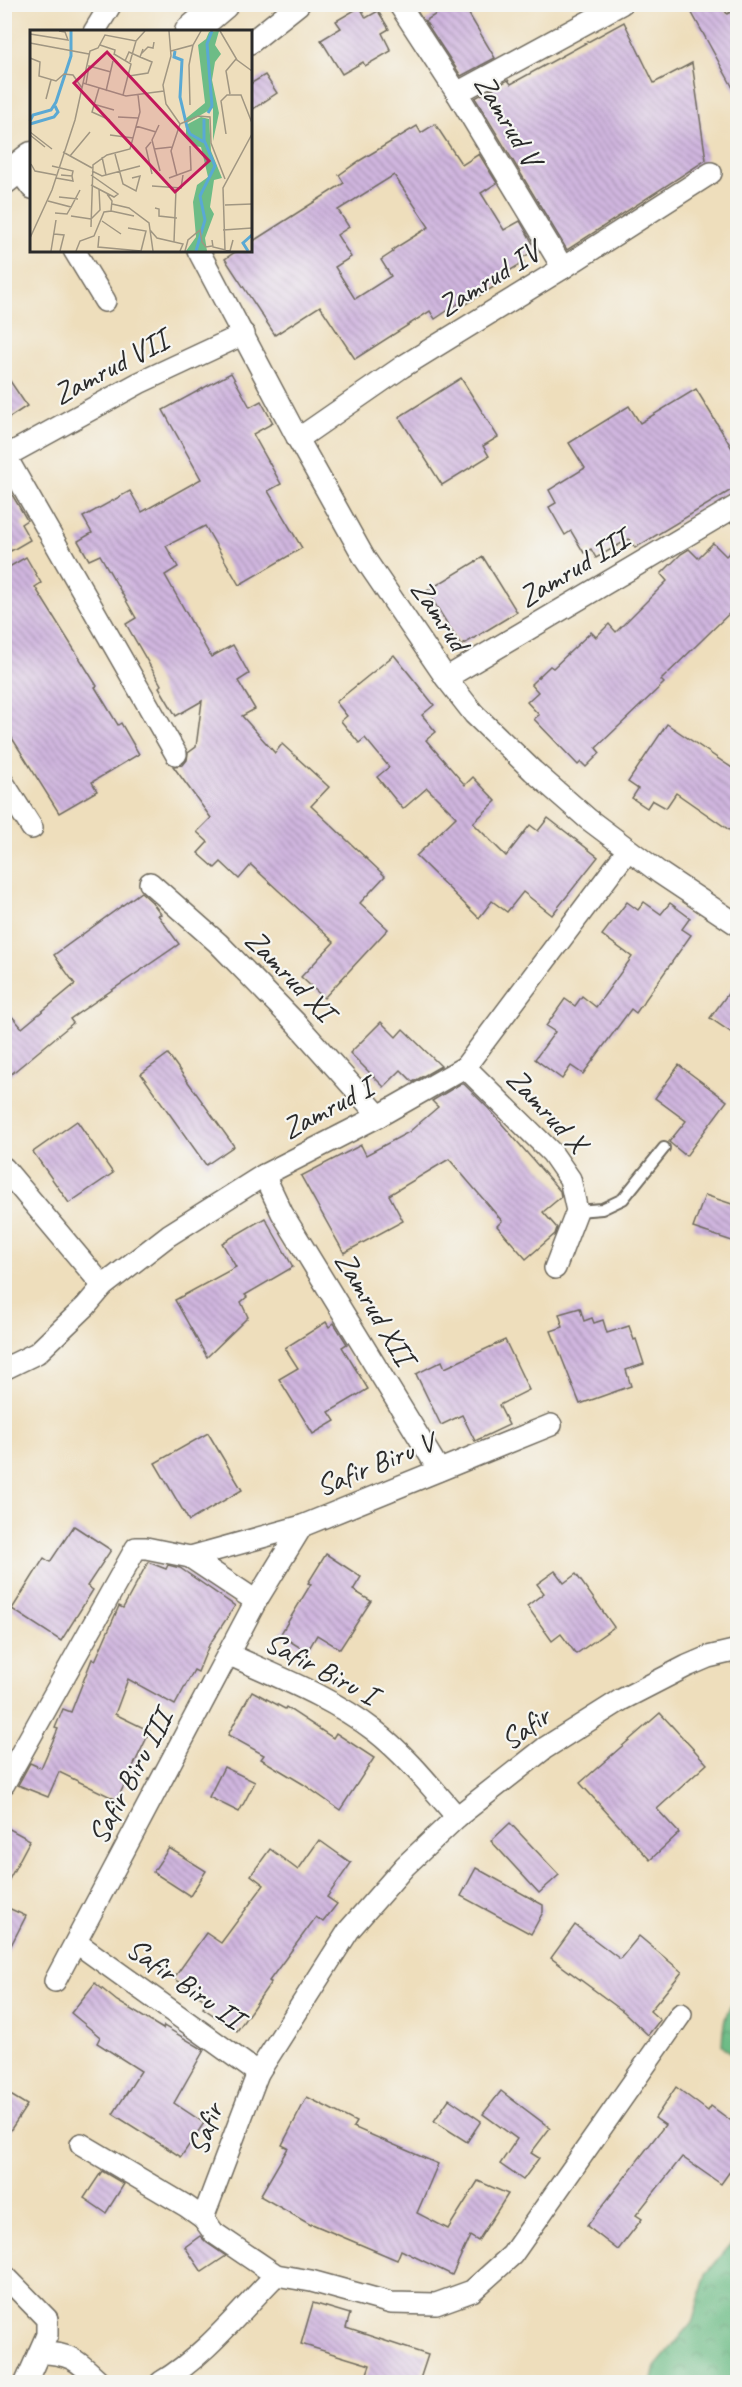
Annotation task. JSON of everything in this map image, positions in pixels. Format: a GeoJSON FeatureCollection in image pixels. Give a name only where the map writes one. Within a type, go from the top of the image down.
{"type":"FeatureCollection","features":[{"type":"Feature","properties":{"kind":"street"},"geometry":{"type":"LineString","coordinates":[[95,30],[111,4]]}},
{"type":"Feature","properties":{"kind":"street"},"geometry":{"type":"LineString","coordinates":[[192,30],[223,4]]}},
{"type":"Feature","properties":{"kind":"street"},"geometry":{"type":"LineString","coordinates":[[252,41],[299,4]]}},
{"type":"Feature","properties":{"kind":"street","name":"Zamrud V"},"geometry":{"type":"LineString","coordinates":[[399,4],[457,93],[563,268]]}},
{"type":"Feature","properties":{"kind":"street"},"geometry":{"type":"LineString","coordinates":[[457,93],[621,4]]}},
{"type":"Feature","properties":{"kind":"street","name":"Zamrud IV"},"geometry":{"type":"LineString","coordinates":[[298,439],[402,368],[711,173]]}},
{"type":"Feature","properties":{"kind":"street"},"geometry":{"type":"LineString","coordinates":[[75,252],[105,301]]}},
{"type":"Feature","properties":{"kind":"street","name":"Zamrud"},"geometry":{"type":"LineString","coordinates":[[199,252],[298,439],[365,559],[446,678],[474,714],[533,771],[628,850],[738,925]]}},
{"type":"Feature","properties":{"kind":"street","name":"Zamrud VII"},"geometry":{"type":"LineString","coordinates":[[5,457],[139,382],[244,334]]}},
{"type":"Feature","properties":{"kind":"street"},"geometry":{"type":"LineString","coordinates":[[5,457],[176,754]]}},
{"type":"Feature","properties":{"kind":"street","name":"Zamrud III"},"geometry":{"type":"LineString","coordinates":[[446,678],[735,510]]}},
{"type":"Feature","properties":{"kind":"street"},"geometry":{"type":"LineString","coordinates":[[4,784],[32,828]]}},
{"type":"Feature","properties":{"kind":"street","name":"Zamrud I"},"geometry":{"type":"LineString","coordinates":[[4,1369],[38,1353],[103,1286],[169,1235],[264,1175],[378,1116],[465,1067],[628,850]]}},
{"type":"Feature","properties":{"kind":"street","name":"Zamrud XI"},"geometry":{"type":"LineString","coordinates":[[150,883],[234,959],[296,1023],[378,1116]]}},
{"type":"Feature","properties":{"kind":"street","name":"Zamrud X"},"geometry":{"type":"LineString","coordinates":[[465,1067],[552,1153],[570,1179],[577,1211]]}},
{"type":"Feature","properties":{"kind":"street"},"geometry":{"type":"LineString","coordinates":[[4,1168],[103,1286]]}},
{"type":"Feature","properties":{"kind":"street","name":"Zamrud XII"},"geometry":{"type":"LineString","coordinates":[[264,1175],[282,1213],[439,1470]]}},
{"type":"Feature","properties":{"kind":"street"},"geometry":{"type":"LineString","coordinates":[[555,1268],[577,1211]]}},
{"type":"Feature","properties":{"kind":"street","name":"Safir Biru V"},"geometry":{"type":"LineString","coordinates":[[256,1600],[302,1526],[551,1425]]}},
{"type":"Feature","properties":{"kind":"street"},"geometry":{"type":"LineString","coordinates":[[190,1557],[302,1526]]}},
{"type":"Feature","properties":{"kind":"street"},"geometry":{"type":"LineString","coordinates":[[4,1784],[134,1551],[146,1548],[190,1557],[256,1600]]}},
{"type":"Feature","properties":{"kind":"street","name":"Safir Biru III"},"geometry":{"type":"LineString","coordinates":[[55,1981],[256,1600]]}},
{"type":"Feature","properties":{"kind":"street","name":"Safir"},"geometry":{"type":"LineString","coordinates":[[203,2218],[258,2073],[348,1930],[405,1866],[457,1817],[545,1748],[621,1700],[698,1661],[738,1650]]}},
{"type":"Feature","properties":{"kind":"street","name":"Safir Biru I"},"geometry":{"type":"LineString","coordinates":[[228,1654],[338,1706],[374,1731],[408,1760],[457,1817]]}},
{"type":"Feature","properties":{"kind":"street","name":"Safir Biru II"},"geometry":{"type":"LineString","coordinates":[[77,1943],[258,2073]]}},
{"type":"Feature","properties":{"kind":"street"},"geometry":{"type":"LineString","coordinates":[[81,2144],[203,2218],[214,2233],[276,2275],[311,2281],[391,2303],[436,2304],[472,2291],[512,2255],[681,2014]]}},
{"type":"Feature","properties":{"kind":"street"},"geometry":{"type":"LineString","coordinates":[[4,2275],[47,2319],[47,2335],[41,2353],[26,2382]]}},
{"type":"Feature","properties":{"kind":"street"},"geometry":{"type":"LineString","coordinates":[[161,2382],[176,2374],[199,2353],[276,2275]]}},
{"type":"Feature","properties":{"kind":"street"},"geometry":{"type":"LineString","coordinates":[[41,2353],[61,2353],[80,2364],[100,2382]]}},
{"type":"Feature","properties":{"kind":"lane"},"geometry":{"type":"LineString","coordinates":[[577,1211],[602,1209],[623,1199],[664,1148]]}},
{"type":"Feature","properties":{"kind":"green space"},"geometry":{"type":"Polygon","coordinates":[[[737,1999],[737,2058],[722,2045],[727,2014],[737,1999]]]}},
{"type":"Feature","properties":{"kind":"green space"},"geometry":{"type":"Polygon","coordinates":[[[737,2237],[737,2382],[651,2382],[655,2367],[692,2323],[706,2274],[737,2237]]]}},
{"type":"Feature","properties":{"kind":"building"},"geometry":{"type":"Polygon","coordinates":[[[452,4],[463,4],[495,58],[461,76],[425,21],[452,4]]]}},
{"type":"Feature","properties":{"kind":"building"},"geometry":{"type":"Polygon","coordinates":[[[687,4],[721,4],[727,14],[738,8],[738,97],[687,4]]]}},
{"type":"Feature","properties":{"kind":"building"},"geometry":{"type":"Polygon","coordinates":[[[360,7],[366,18],[378,11],[389,29],[382,33],[391,51],[365,66],[363,62],[342,74],[321,40],[341,28],[336,21],[360,7]]]}},
{"type":"Feature","properties":{"kind":"building"},"geometry":{"type":"Polygon","coordinates":[[[624,22],[654,83],[692,63],[706,160],[567,250],[475,98],[508,80],[511,84],[624,22]]]}},
{"type":"Feature","properties":{"kind":"building"},"geometry":{"type":"Polygon","coordinates":[[[265,75],[277,93],[252,110],[252,83],[265,75]]]}},
{"type":"Feature","properties":{"kind":"building"},"geometry":{"type":"Polygon","coordinates":[[[435,124],[462,165],[479,154],[497,183],[481,193],[504,230],[520,221],[536,249],[521,259],[524,262],[499,277],[502,282],[461,307],[459,303],[435,319],[430,311],[355,359],[320,306],[275,335],[225,259],[235,252],[252,252],[252,242],[344,183],[339,175],[417,126],[421,133],[435,124]],[[394,175],[338,210],[349,227],[337,235],[351,257],[335,267],[355,299],[391,276],[381,260],[393,252],[392,250],[429,227],[394,175]]]}},
{"type":"Feature","properties":{"kind":"building"},"geometry":{"type":"Polygon","coordinates":[[[4,372],[27,406],[4,421],[4,372]]]}},
{"type":"Feature","properties":{"kind":"building"},"geometry":{"type":"Polygon","coordinates":[[[231,373],[250,407],[261,401],[273,423],[253,434],[281,484],[268,491],[302,548],[239,585],[205,526],[166,546],[178,567],[165,575],[211,657],[233,645],[249,674],[238,681],[255,709],[242,716],[275,753],[282,744],[329,787],[311,806],[385,876],[360,903],[388,929],[324,998],[301,977],[334,942],[251,865],[239,879],[221,862],[215,868],[198,853],[208,842],[197,832],[211,818],[173,766],[183,765],[188,753],[196,747],[202,701],[176,716],[126,624],[136,618],[100,555],[89,560],[78,541],[92,533],[83,517],[130,491],[142,512],[201,479],[163,410],[231,373]]]}},
{"type":"Feature","properties":{"kind":"building"},"geometry":{"type":"Polygon","coordinates":[[[461,378],[498,437],[483,446],[489,456],[442,485],[399,417],[461,378]]]}},
{"type":"Feature","properties":{"kind":"building"},"geometry":{"type":"Polygon","coordinates":[[[696,389],[738,458],[738,486],[635,548],[629,539],[596,558],[591,549],[584,553],[571,531],[565,535],[549,507],[556,503],[549,490],[585,468],[569,443],[629,406],[640,423],[696,389]]]}},
{"type":"Feature","properties":{"kind":"building"},"geometry":{"type":"Polygon","coordinates":[[[4,481],[27,520],[21,524],[30,540],[11,551],[4,539],[4,481]]]}},
{"type":"Feature","properties":{"kind":"building"},"geometry":{"type":"Polygon","coordinates":[[[713,543],[726,556],[738,544],[738,605],[661,680],[664,683],[596,748],[600,753],[586,767],[581,762],[578,765],[534,719],[539,715],[527,702],[538,692],[531,684],[550,666],[553,668],[591,632],[596,637],[609,624],[616,632],[667,581],[661,574],[681,554],[689,549],[698,558],[713,543]]]}},
{"type":"Feature","properties":{"kind":"building"},"geometry":{"type":"Polygon","coordinates":[[[26,557],[41,583],[35,587],[97,686],[95,687],[118,725],[121,723],[139,754],[92,782],[97,791],[59,813],[12,738],[4,742],[4,570],[26,557]]]}},
{"type":"Feature","properties":{"kind":"building"},"geometry":{"type":"Polygon","coordinates":[[[483,557],[517,612],[461,646],[427,591],[483,557]]]}},
{"type":"Feature","properties":{"kind":"building"},"geometry":{"type":"Polygon","coordinates":[[[394,655],[434,705],[422,715],[436,732],[426,740],[465,785],[473,777],[496,801],[473,823],[506,856],[530,825],[538,831],[548,818],[598,857],[552,915],[523,892],[507,912],[492,901],[479,918],[416,856],[456,817],[427,788],[403,809],[377,777],[389,767],[365,738],[359,743],[341,721],[347,716],[336,702],[394,655]]]}},
{"type":"Feature","properties":{"kind":"building"},"geometry":{"type":"Polygon","coordinates":[[[667,724],[738,772],[738,836],[676,793],[666,808],[652,800],[647,808],[632,798],[638,789],[628,782],[667,724]]]}},
{"type":"Feature","properties":{"kind":"building"},"geometry":{"type":"Polygon","coordinates":[[[141,892],[161,914],[158,915],[179,944],[70,1019],[73,1023],[4,1080],[4,1007],[22,1028],[75,984],[54,955],[141,892]]]}},
{"type":"Feature","properties":{"kind":"building"},"geometry":{"type":"Polygon","coordinates":[[[627,902],[638,910],[644,902],[661,914],[670,903],[690,918],[682,929],[691,935],[636,1013],[631,1009],[583,1074],[571,1066],[562,1079],[535,1059],[555,1032],[546,1026],[565,999],[575,1006],[582,996],[596,1007],[632,957],[602,935],[627,902]]]}},
{"type":"Feature","properties":{"kind":"building"},"geometry":{"type":"Polygon","coordinates":[[[738,980],[738,1037],[710,1018],[738,980]]]}},
{"type":"Feature","properties":{"kind":"building"},"geometry":{"type":"Polygon","coordinates":[[[381,1022],[396,1037],[403,1029],[441,1066],[413,1082],[401,1070],[384,1087],[350,1053],[381,1022]]]}},
{"type":"Feature","properties":{"kind":"building"},"geometry":{"type":"Polygon","coordinates":[[[168,1054],[234,1146],[206,1165],[141,1074],[168,1054]]]}},
{"type":"Feature","properties":{"kind":"building"},"geometry":{"type":"Polygon","coordinates":[[[679,1065],[727,1101],[686,1156],[669,1142],[686,1121],[655,1098],[679,1065]]]}},
{"type":"Feature","properties":{"kind":"building"},"geometry":{"type":"Polygon","coordinates":[[[460,1084],[464,1084],[489,1109],[560,1191],[561,1197],[543,1212],[557,1228],[555,1234],[526,1259],[497,1226],[502,1221],[449,1159],[389,1195],[403,1221],[344,1253],[301,1176],[361,1145],[366,1155],[409,1132],[438,1107],[432,1101],[460,1084]]]}},
{"type":"Feature","properties":{"kind":"building"},"geometry":{"type":"Polygon","coordinates":[[[77,1121],[113,1173],[69,1203],[33,1152],[77,1121]]]}},
{"type":"Feature","properties":{"kind":"building"},"geometry":{"type":"Polygon","coordinates":[[[705,1195],[738,1206],[738,1243],[693,1228],[705,1195]]]}},
{"type":"Feature","properties":{"kind":"building"},"geometry":{"type":"Polygon","coordinates":[[[265,1218],[293,1267],[245,1295],[247,1297],[241,1302],[248,1317],[207,1357],[175,1300],[236,1267],[222,1243],[265,1218]]]}},
{"type":"Feature","properties":{"kind":"building"},"geometry":{"type":"Polygon","coordinates":[[[580,1308],[584,1321],[592,1318],[594,1323],[603,1320],[607,1333],[629,1326],[644,1364],[626,1370],[631,1386],[580,1404],[551,1331],[563,1327],[559,1314],[580,1308]]]}},
{"type":"Feature","properties":{"kind":"building"},"geometry":{"type":"Polygon","coordinates":[[[326,1322],[329,1327],[334,1323],[347,1344],[342,1347],[368,1389],[329,1412],[335,1421],[313,1434],[279,1379],[298,1368],[285,1348],[326,1322]]]}},
{"type":"Feature","properties":{"kind":"building"},"geometry":{"type":"Polygon","coordinates":[[[505,1340],[529,1390],[499,1405],[509,1425],[475,1441],[462,1415],[441,1425],[416,1374],[442,1361],[445,1368],[505,1340]]]}},
{"type":"Feature","properties":{"kind":"building"},"geometry":{"type":"Polygon","coordinates":[[[208,1433],[242,1490],[189,1521],[155,1463],[208,1433]]]}},
{"type":"Feature","properties":{"kind":"building"},"geometry":{"type":"Polygon","coordinates":[[[74,1526],[111,1550],[87,1586],[93,1590],[61,1641],[12,1609],[44,1558],[50,1562],[74,1526]]]}},
{"type":"Feature","properties":{"kind":"building"},"geometry":{"type":"Polygon","coordinates":[[[326,1554],[361,1577],[353,1590],[371,1601],[340,1649],[317,1635],[307,1652],[280,1635],[326,1554]]]}},
{"type":"Feature","properties":{"kind":"building"},"geometry":{"type":"Polygon","coordinates":[[[148,1562],[166,1569],[168,1565],[180,1568],[235,1606],[209,1645],[198,1672],[194,1670],[175,1705],[128,1679],[115,1714],[150,1731],[117,1800],[59,1772],[48,1797],[18,1785],[30,1763],[41,1768],[58,1729],[55,1728],[63,1709],[71,1712],[92,1659],[95,1661],[119,1606],[123,1608],[148,1562]]]}},
{"type":"Feature","properties":{"kind":"building"},"geometry":{"type":"Polygon","coordinates":[[[555,1571],[564,1583],[576,1574],[614,1627],[576,1654],[561,1634],[552,1641],[527,1606],[544,1593],[537,1584],[555,1571]]]}},
{"type":"Feature","properties":{"kind":"building"},"geometry":{"type":"Polygon","coordinates":[[[252,1691],[285,1709],[286,1707],[333,1738],[336,1733],[374,1758],[340,1810],[261,1759],[264,1755],[228,1735],[252,1691]]]}},
{"type":"Feature","properties":{"kind":"building"},"geometry":{"type":"Polygon","coordinates":[[[660,1713],[707,1764],[657,1809],[679,1833],[650,1860],[580,1783],[660,1713]]]}},
{"type":"Feature","properties":{"kind":"building"},"geometry":{"type":"Polygon","coordinates":[[[224,1767],[255,1782],[239,1812],[209,1797],[224,1767]]]}},
{"type":"Feature","properties":{"kind":"building"},"geometry":{"type":"Polygon","coordinates":[[[510,1823],[559,1875],[539,1893],[491,1841],[510,1823]]]}},
{"type":"Feature","properties":{"kind":"building"},"geometry":{"type":"Polygon","coordinates":[[[4,1826],[30,1840],[4,1889],[4,1826]]]}},
{"type":"Feature","properties":{"kind":"building"},"geometry":{"type":"Polygon","coordinates":[[[319,1840],[351,1863],[327,1897],[337,1904],[323,1922],[316,1917],[269,1981],[271,1982],[237,2031],[203,2008],[207,2002],[174,1978],[206,1933],[221,1943],[264,1885],[251,1875],[270,1849],[298,1870],[319,1840]]]}},
{"type":"Feature","properties":{"kind":"building"},"geometry":{"type":"Polygon","coordinates":[[[169,1848],[206,1871],[190,1896],[153,1872],[169,1848]]]}},
{"type":"Feature","properties":{"kind":"building"},"geometry":{"type":"Polygon","coordinates":[[[476,1868],[543,1905],[543,1912],[531,1934],[461,1896],[476,1868]]]}},
{"type":"Feature","properties":{"kind":"building"},"geometry":{"type":"Polygon","coordinates":[[[4,1906],[26,1916],[4,1959],[4,1906]]]}},
{"type":"Feature","properties":{"kind":"building"},"geometry":{"type":"Polygon","coordinates":[[[575,1925],[620,1959],[639,1936],[682,1972],[650,2011],[660,2020],[648,2035],[624,2012],[551,1958],[575,1925]]]}},
{"type":"Feature","properties":{"kind":"building"},"geometry":{"type":"Polygon","coordinates":[[[95,1983],[117,2001],[163,2029],[164,2026],[204,2050],[174,2103],[204,2123],[181,2157],[113,2114],[141,2071],[97,2043],[100,2037],[71,2013],[95,1983]]]}},
{"type":"Feature","properties":{"kind":"building"},"geometry":{"type":"Polygon","coordinates":[[[676,2087],[708,2111],[711,2106],[738,2126],[738,2160],[721,2184],[682,2157],[636,2215],[642,2219],[618,2250],[587,2226],[665,2125],[655,2118],[676,2087]]]}},
{"type":"Feature","properties":{"kind":"building"},"geometry":{"type":"Polygon","coordinates":[[[4,2091],[27,2105],[4,2140],[4,2091]]]}},
{"type":"Feature","properties":{"kind":"building"},"geometry":{"type":"Polygon","coordinates":[[[501,2091],[550,2128],[531,2153],[539,2158],[523,2180],[500,2164],[517,2139],[483,2114],[501,2091]]]}},
{"type":"Feature","properties":{"kind":"building"},"geometry":{"type":"Polygon","coordinates":[[[307,2097],[356,2122],[353,2127],[438,2164],[417,2213],[448,2229],[478,2181],[508,2194],[478,2241],[470,2236],[452,2275],[401,2250],[397,2260],[311,2225],[260,2196],[288,2148],[282,2145],[307,2097]]]}},
{"type":"Feature","properties":{"kind":"building"},"geometry":{"type":"Polygon","coordinates":[[[449,2099],[481,2121],[467,2142],[434,2121],[449,2099]]]}},
{"type":"Feature","properties":{"kind":"building"},"geometry":{"type":"Polygon","coordinates":[[[102,2171],[124,2184],[106,2213],[84,2198],[102,2171]]]}},
{"type":"Feature","properties":{"kind":"building"},"geometry":{"type":"Polygon","coordinates":[[[200,2236],[226,2256],[202,2272],[185,2247],[200,2236]]]}},
{"type":"Feature","properties":{"kind":"building"},"geometry":{"type":"Polygon","coordinates":[[[313,2303],[350,2314],[346,2328],[428,2355],[419,2382],[364,2382],[370,2365],[301,2344],[313,2303]]]}}]}
